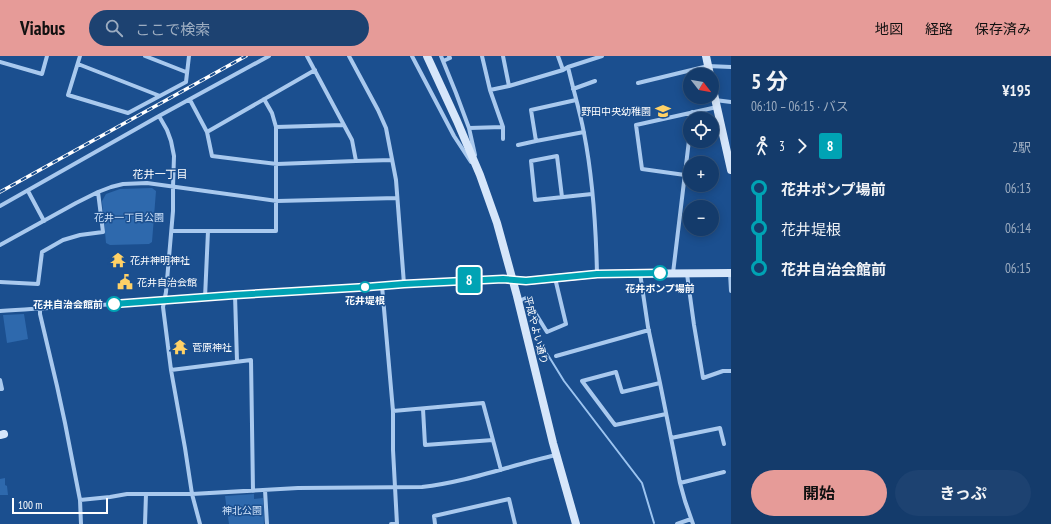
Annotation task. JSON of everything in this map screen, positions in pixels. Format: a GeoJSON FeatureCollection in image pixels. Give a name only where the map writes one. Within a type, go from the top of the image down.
{"type":"FeatureCollection","features":[{"type":"Feature","properties":{"kind":"street"},"geometry":{"type":"LineString","coordinates":[[0,62],[42,74],[47,56]]}},
{"type":"Feature","properties":{"kind":"street"},"geometry":{"type":"LineString","coordinates":[[80,56],[68,95],[128,113],[186,82],[189,56]]}},
{"type":"Feature","properties":{"kind":"street"},"geometry":{"type":"LineString","coordinates":[[145,56],[186,72]]}},
{"type":"Feature","properties":{"kind":"street"},"geometry":{"type":"LineString","coordinates":[[0,206],[269,56]]}},
{"type":"Feature","properties":{"kind":"street"},"geometry":{"type":"LineString","coordinates":[[307,56],[352,140],[356,161]]}},
{"type":"Feature","properties":{"kind":"street"},"geometry":{"type":"LineString","coordinates":[[349,56],[386,128],[396,180],[404,284]]}},
{"type":"Feature","properties":{"kind":"street"},"geometry":{"type":"LineString","coordinates":[[412,56],[454,136],[480,175]]}},
{"type":"Feature","properties":{"kind":"street","name":"平成やよい通り"},"geometry":{"type":"LineString","coordinates":[[427,56],[480,175],[497,223],[576,524]]}},
{"type":"Feature","properties":{"kind":"street"},"geometry":{"type":"LineString","coordinates":[[441,56],[468,128],[480,175]]}},
{"type":"Feature","properties":{"kind":"street"},"geometry":{"type":"LineString","coordinates":[[443,61],[450,58],[449,56]]}},
{"type":"Feature","properties":{"kind":"street"},"geometry":{"type":"LineString","coordinates":[[482,56],[490,90],[503,127],[503,139]]}},
{"type":"Feature","properties":{"kind":"street"},"geometry":{"type":"LineString","coordinates":[[503,56],[509,86]]}},
{"type":"Feature","properties":{"kind":"street"},"geometry":{"type":"LineString","coordinates":[[558,56],[563,70]]}},
{"type":"Feature","properties":{"kind":"street"},"geometry":{"type":"LineString","coordinates":[[490,90],[563,70],[602,56]]}},
{"type":"Feature","properties":{"kind":"street"},"geometry":{"type":"LineString","coordinates":[[706,56],[708,66]]}},
{"type":"Feature","properties":{"kind":"street"},"geometry":{"type":"LineString","coordinates":[[78,64],[160,96]]}},
{"type":"Feature","properties":{"kind":"street"},"geometry":{"type":"LineString","coordinates":[[638,83],[708,66],[731,67]]}},
{"type":"Feature","properties":{"kind":"street"},"geometry":{"type":"LineString","coordinates":[[568,67],[584,132],[588,157],[597,274]]}},
{"type":"Feature","properties":{"kind":"street"},"geometry":{"type":"LineString","coordinates":[[207,132],[315,70]]}},
{"type":"Feature","properties":{"kind":"street"},"geometry":{"type":"LineString","coordinates":[[573,89],[594,81]]}},
{"type":"Feature","properties":{"kind":"street"},"geometry":{"type":"LineString","coordinates":[[172,231],[276,231],[276,127],[272,113],[264,99]]}},
{"type":"Feature","properties":{"kind":"street"},"geometry":{"type":"LineString","coordinates":[[190,100],[207,132],[212,156],[277,164],[392,160]]}},
{"type":"Feature","properties":{"kind":"street"},"geometry":{"type":"LineString","coordinates":[[536,141],[531,110],[576,100]]}},
{"type":"Feature","properties":{"kind":"street"},"geometry":{"type":"LineString","coordinates":[[719,104],[731,102]]}},
{"type":"Feature","properties":{"kind":"street"},"geometry":{"type":"LineString","coordinates":[[692,112],[716,104],[731,170]]}},
{"type":"Feature","properties":{"kind":"street"},"geometry":{"type":"LineString","coordinates":[[683,114],[636,124],[642,169],[683,175]]}},
{"type":"Feature","properties":{"kind":"street"},"geometry":{"type":"LineString","coordinates":[[159,116],[167,130],[174,150],[175,165],[172,231],[165,301],[163,307],[171,370],[192,494],[200,524]]}},
{"type":"Feature","properties":{"kind":"street"},"geometry":{"type":"LineString","coordinates":[[276,127],[344,125]]}},
{"type":"Feature","properties":{"kind":"street"},"geometry":{"type":"LineString","coordinates":[[468,128],[503,127]]}},
{"type":"Feature","properties":{"kind":"street"},"geometry":{"type":"LineString","coordinates":[[518,145],[584,132]]}},
{"type":"Feature","properties":{"kind":"street"},"geometry":{"type":"LineString","coordinates":[[562,197],[557,156],[531,161],[535,200],[592,194]]}},
{"type":"Feature","properties":{"kind":"street"},"geometry":{"type":"LineString","coordinates":[[0,245],[98,192],[111,187],[136,183],[147,183],[277,201],[397,198]]}},
{"type":"Feature","properties":{"kind":"street"},"geometry":{"type":"LineString","coordinates":[[28,190],[44,221]]}},
{"type":"Feature","properties":{"kind":"street"},"geometry":{"type":"LineString","coordinates":[[673,273],[683,191]]}},
{"type":"Feature","properties":{"kind":"street"},"geometry":{"type":"LineString","coordinates":[[0,282],[38,284],[42,252],[63,240],[80,235],[103,234],[98,192]]}},
{"type":"Feature","properties":{"kind":"street"},"geometry":{"type":"LineString","coordinates":[[206,298],[208,231]]}},
{"type":"Feature","properties":{"kind":"street"},"geometry":{"type":"LineString","coordinates":[[0,311],[404,284],[503,279],[526,281],[597,274],[730,273],[731,291]]}},
{"type":"Feature","properties":{"kind":"street"},"geometry":{"type":"LineString","coordinates":[[640,274],[649,330],[680,483],[684,501],[693,524]]}},
{"type":"Feature","properties":{"kind":"street"},"geometry":{"type":"LineString","coordinates":[[687,274],[702,378],[723,371],[731,371]]}},
{"type":"Feature","properties":{"kind":"street"},"geometry":{"type":"LineString","coordinates":[[518,301],[526,298],[547,332],[566,324],[555,278]]}},
{"type":"Feature","properties":{"kind":"street"},"geometry":{"type":"LineString","coordinates":[[382,286],[393,411],[397,524],[390,524]]}},
{"type":"Feature","properties":{"kind":"street"},"geometry":{"type":"LineString","coordinates":[[235,295],[237,361]]}},
{"type":"Feature","properties":{"kind":"street"},"geometry":{"type":"LineString","coordinates":[[40,308],[40,314],[63,410],[80,500],[81,524]]}},
{"type":"Feature","properties":{"kind":"street"},"geometry":{"type":"LineString","coordinates":[[556,356],[649,330]]}},
{"type":"Feature","properties":{"kind":"street"},"geometry":{"type":"LineString","coordinates":[[171,370],[251,360],[253,491]]}},
{"type":"Feature","properties":{"kind":"street"},"geometry":{"type":"LineString","coordinates":[[660,383],[622,392],[616,372],[582,381],[615,425],[666,414]]}},
{"type":"Feature","properties":{"kind":"street"},"geometry":{"type":"LineString","coordinates":[[0,380],[2,389],[0,389]]}},
{"type":"Feature","properties":{"kind":"street"},"geometry":{"type":"LineString","coordinates":[[393,411],[483,403],[501,470]]}},
{"type":"Feature","properties":{"kind":"street"},"geometry":{"type":"LineString","coordinates":[[423,409],[425,445],[493,440]]}},
{"type":"Feature","properties":{"kind":"street"},"geometry":{"type":"LineString","coordinates":[[671,438],[720,428],[724,444]]}},
{"type":"Feature","properties":{"kind":"street"},"geometry":{"type":"LineString","coordinates":[[80,500],[127,494],[192,494],[298,488],[422,488],[464,480],[557,455]]}},
{"type":"Feature","properties":{"kind":"street"},"geometry":{"type":"LineString","coordinates":[[680,483],[724,472]]}},
{"type":"Feature","properties":{"kind":"street"},"geometry":{"type":"LineString","coordinates":[[265,490],[267,524]]}},
{"type":"Feature","properties":{"kind":"street"},"geometry":{"type":"LineString","coordinates":[[145,524],[146,494]]}},
{"type":"Feature","properties":{"kind":"street"},"geometry":{"type":"LineString","coordinates":[[435,524],[434,516],[509,499],[515,524]]}},
{"type":"Feature","properties":{"kind":"street"},"geometry":{"type":"LineString","coordinates":[[677,524],[691,519]]}},
{"type":"Feature","properties":{"kind":"green space","name":"花井一丁目公園"},"geometry":{"type":"Polygon","coordinates":[[[152,188],[156,191],[152,242],[149,244],[110,245],[106,243],[102,201],[106,194],[120,189],[152,188]]]}},
{"type":"Feature","properties":{"kind":"green space"},"geometry":{"type":"Polygon","coordinates":[[[24,314],[28,339],[7,343],[3,315],[24,314]]]}},
{"type":"Feature","properties":{"kind":"green space"},"geometry":{"type":"Polygon","coordinates":[[[5,478],[5,485],[7,486],[8,495],[0,495],[0,479],[5,478]]]}},
{"type":"Feature","properties":{"kind":"green space","name":"神北公園"},"geometry":{"type":"Polygon","coordinates":[[[254,494],[254,499],[263,498],[264,524],[229,524],[225,496],[254,494]]]}},
{"type":"Feature","properties":{"kind":"waterway"},"geometry":{"type":"LineString","coordinates":[[543,347],[564,381],[642,483],[654,523]]}},
{"type":"Feature","properties":{"kind":"railway"},"geometry":{"type":"LineString","coordinates":[[0,192],[246,56]]}},
{"type":"Feature","properties":{"kind":"bus line","name":"8"},"geometry":{"type":"LineString","coordinates":[[114,304],[404,284],[503,279],[526,281],[597,274],[660,273]]}},
{"type":"Feature","properties":{"kind":"place","name":"野田中央幼稚園"},"geometry":{"type":"Point","coordinates":[663,111]}},
{"type":"Feature","properties":{"kind":"place","name":"花井神明神社"},"geometry":{"type":"Point","coordinates":[118,260]}},
{"type":"Feature","properties":{"kind":"place","name":"花井ポンプ場前"},"geometry":{"type":"Point","coordinates":[660,273]}},
{"type":"Feature","properties":{"kind":"place","name":"花井自治会館"},"geometry":{"type":"Point","coordinates":[125,282]}},
{"type":"Feature","properties":{"kind":"place","name":"花井堤根"},"geometry":{"type":"Point","coordinates":[365,287]}},
{"type":"Feature","properties":{"kind":"place","name":"花井自治会館前"},"geometry":{"type":"Point","coordinates":[114,304]}},
{"type":"Feature","properties":{"kind":"place","name":"菅原神社"},"geometry":{"type":"Point","coordinates":[180,347]}},
{"type":"Feature","properties":{"kind":"district","name":"花井一丁目"},"geometry":{"type":"Point","coordinates":[160,174]}}]}
